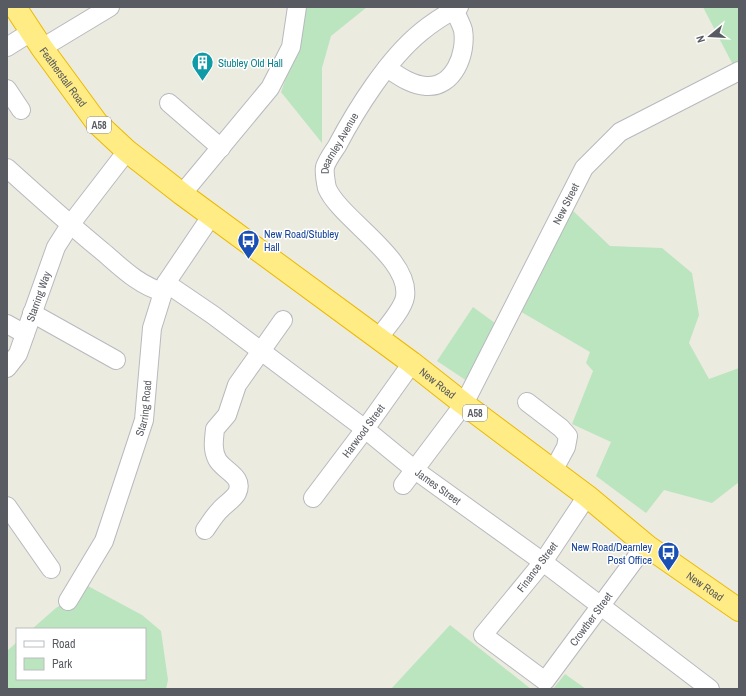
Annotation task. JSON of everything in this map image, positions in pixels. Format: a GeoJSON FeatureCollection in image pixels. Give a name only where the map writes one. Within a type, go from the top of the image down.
{"type":"FeatureCollection","features":[{"type":"Feature","properties":{"kind":"highway","name":"Featherstall Road"},"geometry":{"type":"LineString","coordinates":[[15,7],[36,40],[97,123],[127,151],[182,194],[212,215]]}},
{"type":"Feature","properties":{"kind":"highway","name":"New Road"},"geometry":{"type":"LineString","coordinates":[[212,215],[378,337],[464,404],[587,496],[647,546],[739,610]]}},
{"type":"Feature","properties":{"kind":"street"},"geometry":{"type":"LineString","coordinates":[[7,47],[36,40],[110,7]]}},
{"type":"Feature","properties":{"kind":"street"},"geometry":{"type":"LineString","coordinates":[[182,194],[270,88],[291,47],[297,7]]}},
{"type":"Feature","properties":{"kind":"street"},"geometry":{"type":"LineString","coordinates":[[387,68],[411,83],[427,86],[439,84],[451,77],[460,61],[464,46],[463,29],[457,9]]}},
{"type":"Feature","properties":{"kind":"street","name":"Dearnley Avenue"},"geometry":{"type":"LineString","coordinates":[[378,337],[393,318],[405,297],[403,281],[391,260],[373,238],[338,204],[327,188],[325,168],[348,125],[387,68],[421,32],[457,9]]}},
{"type":"Feature","properties":{"kind":"street","name":"New Street"},"geometry":{"type":"LineString","coordinates":[[403,485],[464,404],[584,168],[620,132],[739,71]]}},
{"type":"Feature","properties":{"kind":"street"},"geometry":{"type":"LineString","coordinates":[[7,89],[21,110]]}},
{"type":"Feature","properties":{"kind":"street"},"geometry":{"type":"LineString","coordinates":[[169,103],[221,148]]}},
{"type":"Feature","properties":{"kind":"street","name":"Starring Way"},"geometry":{"type":"LineString","coordinates":[[7,368],[18,354],[56,247],[70,225],[127,151]]}},
{"type":"Feature","properties":{"kind":"street","name":"James Street"},"geometry":{"type":"LineString","coordinates":[[7,168],[70,225],[136,280],[148,288],[164,288],[214,315],[366,429],[415,470],[543,562],[710,689]]}},
{"type":"Feature","properties":{"kind":"street","name":"Starring Road"},"geometry":{"type":"LineString","coordinates":[[68,601],[104,541],[144,420],[152,328],[164,288],[212,215]]}},
{"type":"Feature","properties":{"kind":"street"},"geometry":{"type":"LineString","coordinates":[[32,313],[116,360]]}},
{"type":"Feature","properties":{"kind":"street"},"geometry":{"type":"LineString","coordinates":[[205,530],[219,511],[233,499],[239,484],[235,476],[217,460],[214,442],[215,429],[227,415],[237,385],[283,320]]}},
{"type":"Feature","properties":{"kind":"street"},"geometry":{"type":"LineString","coordinates":[[7,324],[25,334]]}},
{"type":"Feature","properties":{"kind":"street","name":"Harwood Street"},"geometry":{"type":"LineString","coordinates":[[313,498],[366,429],[412,363]]}},
{"type":"Feature","properties":{"kind":"street"},"geometry":{"type":"LineString","coordinates":[[527,402],[561,428],[568,436],[566,447],[553,471]]}},
{"type":"Feature","properties":{"kind":"street","name":"Finance Street"},"geometry":{"type":"LineString","coordinates":[[545,681],[483,635],[543,562],[587,496]]}},
{"type":"Feature","properties":{"kind":"street"},"geometry":{"type":"LineString","coordinates":[[7,506],[51,569]]}},
{"type":"Feature","properties":{"kind":"street","name":"Crowther Street"},"geometry":{"type":"LineString","coordinates":[[545,681],[636,558]]}},
{"type":"Feature","properties":{"kind":"green space"},"geometry":{"type":"Polygon","coordinates":[[[308,7],[367,7],[331,36],[322,68],[322,143],[281,92],[300,38],[305,10],[308,7]]]}},
{"type":"Feature","properties":{"kind":"green space"},"geometry":{"type":"Polygon","coordinates":[[[703,7],[739,7],[739,60],[733,65],[703,7]]]}},
{"type":"Feature","properties":{"kind":"green space"},"geometry":{"type":"Polygon","coordinates":[[[571,209],[610,246],[662,248],[692,273],[699,315],[689,343],[709,379],[739,368],[739,482],[712,503],[664,490],[646,513],[596,476],[611,442],[572,424],[593,371],[586,363],[590,352],[518,310],[571,209]]]}},
{"type":"Feature","properties":{"kind":"green space"},"geometry":{"type":"Polygon","coordinates":[[[473,307],[495,323],[467,381],[437,361],[473,307]]]}},
{"type":"Feature","properties":{"kind":"green space"},"geometry":{"type":"Polygon","coordinates":[[[88,586],[142,615],[161,631],[168,680],[166,689],[7,689],[7,651],[16,643],[16,680],[146,680],[146,628],[33,628],[56,608],[88,586]]]}},
{"type":"Feature","properties":{"kind":"green space"},"geometry":{"type":"Polygon","coordinates":[[[450,625],[531,689],[391,689],[450,625]]]}},
{"type":"Feature","properties":{"kind":"green space"},"geometry":{"type":"Polygon","coordinates":[[[565,674],[586,689],[553,689],[565,674]]]}},
{"type":"Feature","properties":{"kind":"place","name":"Stubley Old Hall"},"geometry":{"type":"Point","coordinates":[202,82]}},
{"type":"Feature","properties":{"kind":"place","name":"New Road/Stubley Hall"},"geometry":{"type":"Point","coordinates":[249,260]}},
{"type":"Feature","properties":{"kind":"place","name":"New Road/Dearnley Post Office"},"geometry":{"type":"Point","coordinates":[668,572]}}]}
